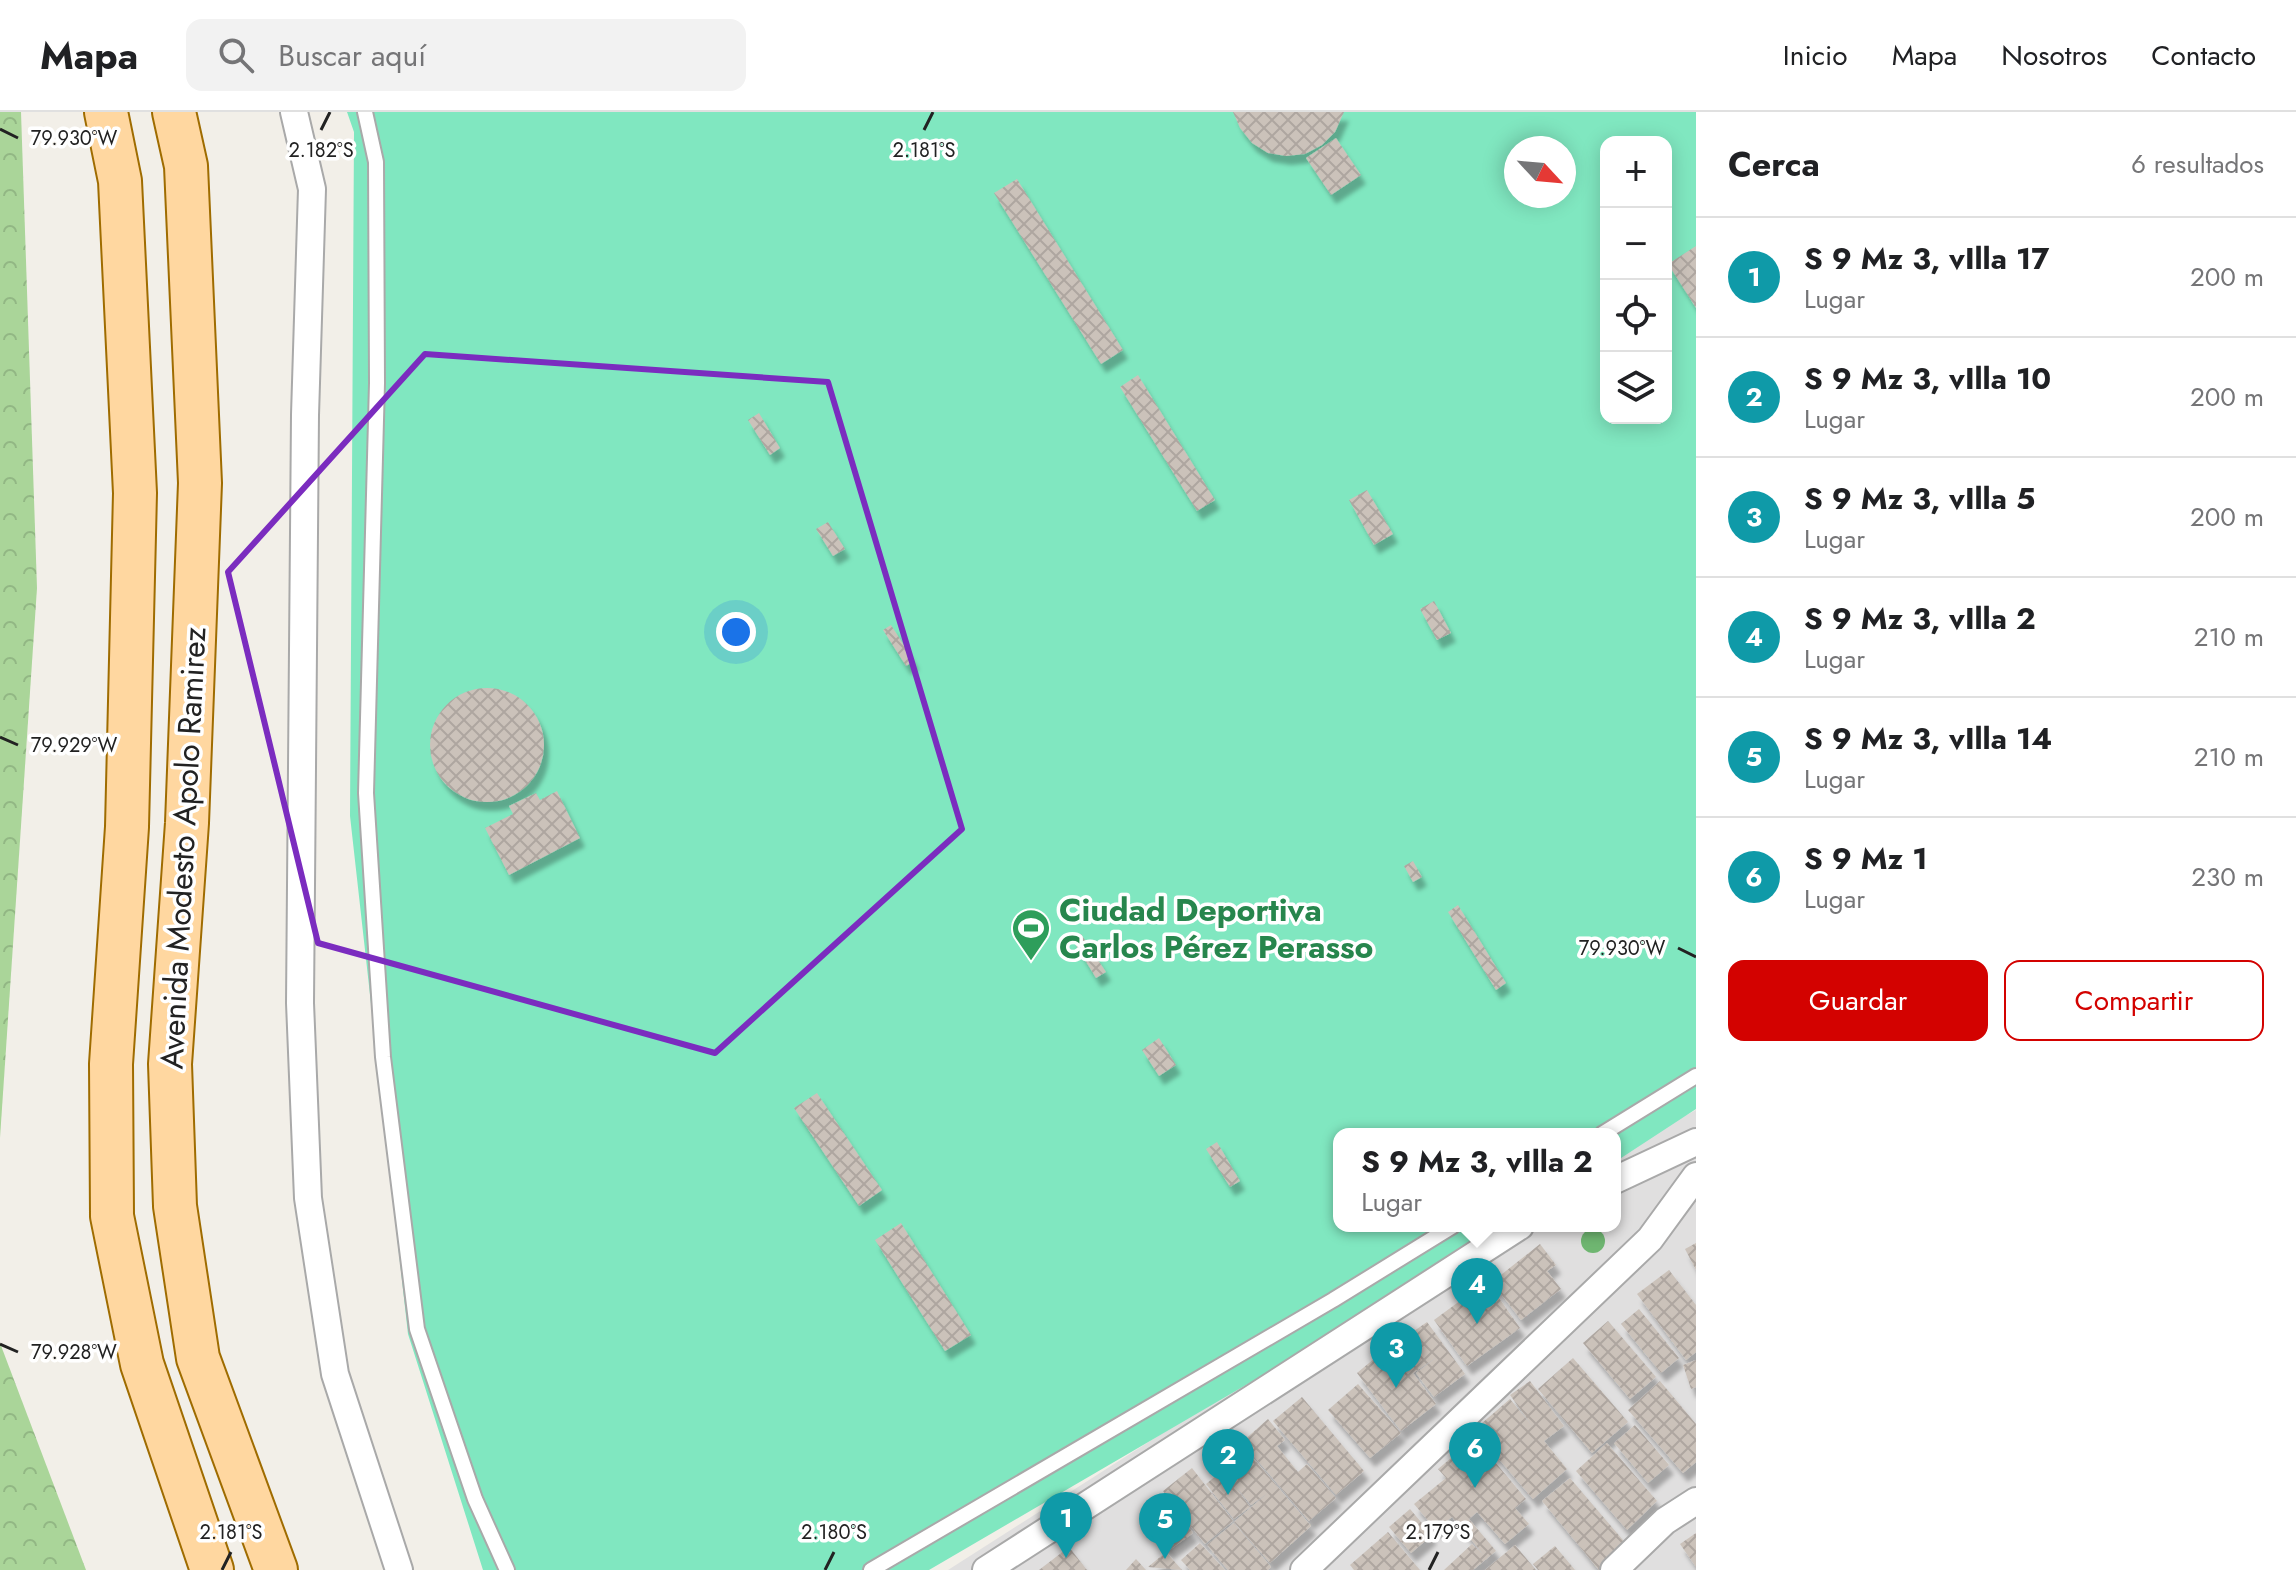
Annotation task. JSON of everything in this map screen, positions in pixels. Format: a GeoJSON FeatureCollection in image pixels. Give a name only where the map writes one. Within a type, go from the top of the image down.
{"type":"FeatureCollection","features":[{"type":"Feature","properties":{"kind":"main road","name":"Avenida Modesto Apolo Ramirez"},"geometry":{"type":"LineString","coordinates":[[106,112],[120,181],[135,493],[127,827],[111,1064],[112,1216],[142,1364],[212,1570]]}},
{"type":"Feature","properties":{"kind":"main road","name":"Avenida Modesto Apolo Ramirez"},"geometry":{"type":"LineString","coordinates":[[174,112],[186,166],[200,483],[187,823],[170,1064],[175,1206],[198,1358],[276,1570]]}},
{"type":"Feature","properties":{"kind":"street"},"geometry":{"type":"LineString","coordinates":[[294,112],[312,189],[305,415],[300,1003],[308,1198],[335,1374],[399,1570]]}},
{"type":"Feature","properties":{"kind":"street"},"geometry":{"type":"LineString","coordinates":[[1621,1177],[1696,1142]]}},
{"type":"Feature","properties":{"kind":"street"},"geometry":{"type":"LineString","coordinates":[[1318,1565],[1650,1239],[1696,1176]]}},
{"type":"Feature","properties":{"kind":"street"},"geometry":{"type":"LineString","coordinates":[[986,1570],[1511,1232]]}},
{"type":"Feature","properties":{"kind":"street"},"geometry":{"type":"LineString","coordinates":[[1614,1570],[1665,1521],[1696,1501]]}},
{"type":"Feature","properties":{"kind":"lane"},"geometry":{"type":"LineString","coordinates":[[365,112],[376,162],[377,351],[366,793],[383,1057],[417,1329],[475,1499],[507,1570]]}},
{"type":"Feature","properties":{"kind":"lane"},"geometry":{"type":"LineString","coordinates":[[1612,1128],[1696,1076]]}},
{"type":"Feature","properties":{"kind":"lane"},"geometry":{"type":"LineString","coordinates":[[871,1570],[1333,1300],[1443,1232]]}},
{"type":"Feature","properties":{"kind":"highlighted area"},"geometry":{"type":"Polygon","coordinates":[[[425,354],[828,382],[962,829],[715,1053],[318,943],[228,572],[425,354]]]}},
{"type":"Feature","properties":{"kind":"shaded area"},"geometry":{"type":"Polygon","coordinates":[[[1696,1110],[1696,1570],[948,1570],[1478,1232],[1621,1232],[1621,1150],[1696,1110]]]}},
{"type":"Feature","properties":{"kind":"green space"},"geometry":{"type":"Polygon","coordinates":[[[0,112],[21,112],[37,588],[0,1138],[0,112]]]}},
{"type":"Feature","properties":{"kind":"green space","name":"Ciudad Deportiva Carlos Pérez Perasso"},"geometry":{"type":"Polygon","coordinates":[[[347,112],[1696,112],[1696,1109],[1621,1158],[1621,1128],[1333,1128],[1333,1232],[1508,1232],[929,1570],[483,1570],[408,1334],[350,816],[354,132],[347,112]]]}},
{"type":"Feature","properties":{"kind":"green space"},"geometry":{"type":"Polygon","coordinates":[[[0,1343],[86,1570],[0,1570],[0,1343]]]}},
{"type":"Feature","properties":{"kind":"building"},"geometry":{"type":"Polygon","coordinates":[[[1233,112],[1344,112],[1335,132],[1322,145],[1305,154],[1286,156],[1268,153],[1252,143],[1233,112]]]}},
{"type":"Feature","properties":{"kind":"building"},"geometry":{"type":"Polygon","coordinates":[[[1336,138],[1361,175],[1331,195],[1306,158],[1336,138]]]}},
{"type":"Feature","properties":{"kind":"building"},"geometry":{"type":"Polygon","coordinates":[[[1017,179],[1123,350],[1101,364],[994,193],[1017,179]]]}},
{"type":"Feature","properties":{"kind":"building"},"geometry":{"type":"Polygon","coordinates":[[[1696,246],[1696,308],[1672,270],[1672,261],[1696,246]]]}},
{"type":"Feature","properties":{"kind":"building"},"geometry":{"type":"Polygon","coordinates":[[[1138,375],[1215,500],[1197,511],[1120,387],[1138,375]]]}},
{"type":"Feature","properties":{"kind":"building"},"geometry":{"type":"Polygon","coordinates":[[[759,413],[780,448],[770,455],[748,420],[759,413]]]}},
{"type":"Feature","properties":{"kind":"building"},"geometry":{"type":"Polygon","coordinates":[[[1367,490],[1393,534],[1374,545],[1349,500],[1367,490]]]}},
{"type":"Feature","properties":{"kind":"building"},"geometry":{"type":"Polygon","coordinates":[[[828,522],[845,549],[833,556],[816,529],[828,522]]]}},
{"type":"Feature","properties":{"kind":"building"},"geometry":{"type":"Polygon","coordinates":[[[1434,601],[1451,633],[1437,640],[1420,609],[1434,601]]]}},
{"type":"Feature","properties":{"kind":"building"},"geometry":{"type":"Polygon","coordinates":[[[891,625],[914,661],[906,666],[883,630],[891,625]]]}},
{"type":"Feature","properties":{"kind":"building"},"geometry":{"type":"Polygon","coordinates":[[[487,688],[509,692],[527,705],[540,723],[544,745],[540,767],[527,785],[509,798],[487,802],[465,798],[447,785],[434,767],[430,745],[434,723],[447,705],[465,692],[487,688]]]}},
{"type":"Feature","properties":{"kind":"building"},"geometry":{"type":"Polygon","coordinates":[[[557,791],[580,838],[509,875],[485,828],[513,814],[509,806],[536,793],[540,800],[557,791]]]}},
{"type":"Feature","properties":{"kind":"building"},"geometry":{"type":"Polygon","coordinates":[[[1413,861],[1422,877],[1413,882],[1404,866],[1413,861]]]}},
{"type":"Feature","properties":{"kind":"building"},"geometry":{"type":"Polygon","coordinates":[[[1458,905],[1506,983],[1496,990],[1448,912],[1458,905]]]}},
{"type":"Feature","properties":{"kind":"building"},"geometry":{"type":"Polygon","coordinates":[[[1081,934],[1106,972],[1096,978],[1072,939],[1081,934]]]}},
{"type":"Feature","properties":{"kind":"building"},"geometry":{"type":"Polygon","coordinates":[[[1159,1038],[1176,1065],[1159,1076],[1142,1050],[1159,1038]]]}},
{"type":"Feature","properties":{"kind":"building"},"geometry":{"type":"Polygon","coordinates":[[[817,1093],[882,1190],[859,1206],[794,1108],[817,1093]]]}},
{"type":"Feature","properties":{"kind":"building"},"geometry":{"type":"Polygon","coordinates":[[[1217,1142],[1240,1181],[1230,1187],[1206,1149],[1217,1142]]]}},
{"type":"Feature","properties":{"kind":"building"},"geometry":{"type":"Polygon","coordinates":[[[901,1223],[971,1335],[945,1351],[875,1240],[901,1223]]]}},
{"type":"Feature","properties":{"kind":"building"},"geometry":{"type":"Polygon","coordinates":[[[1696,1243],[1696,1270],[1685,1249],[1696,1243]]]}},
{"type":"Feature","properties":{"kind":"building"},"geometry":{"type":"Polygon","coordinates":[[[1540,1244],[1556,1265],[1547,1271],[1561,1289],[1521,1320],[1492,1282],[1540,1244]]]}},
{"type":"Feature","properties":{"kind":"building"},"geometry":{"type":"Polygon","coordinates":[[[1669,1270],[1696,1305],[1696,1352],[1686,1360],[1637,1294],[1669,1270]]]}},
{"type":"Feature","properties":{"kind":"building"},"geometry":{"type":"Polygon","coordinates":[[[1487,1281],[1520,1328],[1467,1366],[1434,1320],[1487,1281]]]}},
{"type":"Feature","properties":{"kind":"building"},"geometry":{"type":"Polygon","coordinates":[[[1639,1309],[1679,1358],[1661,1373],[1621,1324],[1639,1309]]]}},
{"type":"Feature","properties":{"kind":"building"},"geometry":{"type":"Polygon","coordinates":[[[1608,1321],[1656,1377],[1630,1399],[1583,1343],[1608,1321]]]}},
{"type":"Feature","properties":{"kind":"building"},"geometry":{"type":"Polygon","coordinates":[[[1427,1322],[1465,1374],[1434,1397],[1416,1373],[1437,1357],[1413,1373],[1436,1404],[1401,1431],[1357,1373],[1375,1358],[1385,1371],[1401,1358],[1410,1371],[1394,1345],[1427,1322]]]}},
{"type":"Feature","properties":{"kind":"building"},"geometry":{"type":"Polygon","coordinates":[[[1573,1358],[1628,1422],[1592,1453],[1538,1389],[1573,1358]]]}},
{"type":"Feature","properties":{"kind":"building"},"geometry":{"type":"Polygon","coordinates":[[[1696,1360],[1696,1387],[1691,1389],[1683,1365],[1696,1360]]]}},
{"type":"Feature","properties":{"kind":"building"},"geometry":{"type":"Polygon","coordinates":[[[1530,1381],[1564,1426],[1544,1441],[1567,1469],[1533,1499],[1474,1430],[1510,1399],[1533,1427],[1510,1395],[1530,1381]]]}},
{"type":"Feature","properties":{"kind":"building"},"geometry":{"type":"Polygon","coordinates":[[[1660,1381],[1696,1424],[1696,1462],[1683,1473],[1628,1410],[1660,1381]]]}},
{"type":"Feature","properties":{"kind":"building"},"geometry":{"type":"Polygon","coordinates":[[[1358,1384],[1401,1433],[1370,1458],[1328,1410],[1358,1384]]]}},
{"type":"Feature","properties":{"kind":"building"},"geometry":{"type":"Polygon","coordinates":[[[1302,1397],[1364,1471],[1336,1495],[1273,1421],[1302,1397]]]}},
{"type":"Feature","properties":{"kind":"building"},"geometry":{"type":"Polygon","coordinates":[[[1268,1419],[1285,1440],[1277,1446],[1298,1472],[1307,1464],[1336,1498],[1309,1521],[1242,1442],[1268,1419]]]}},
{"type":"Feature","properties":{"kind":"building"},"geometry":{"type":"Polygon","coordinates":[[[1635,1425],[1669,1465],[1648,1483],[1614,1443],[1635,1425]]]}},
{"type":"Feature","properties":{"kind":"building"},"geometry":{"type":"Polygon","coordinates":[[[1475,1438],[1526,1499],[1515,1508],[1529,1524],[1505,1544],[1477,1512],[1469,1519],[1496,1551],[1473,1570],[1444,1570],[1472,1544],[1484,1555],[1452,1517],[1436,1530],[1414,1504],[1446,1478],[1438,1469],[1475,1438]]]}},
{"type":"Feature","properties":{"kind":"building"},"geometry":{"type":"Polygon","coordinates":[[[1607,1443],[1657,1501],[1627,1530],[1576,1471],[1607,1443]]]}},
{"type":"Feature","properties":{"kind":"building"},"geometry":{"type":"Polygon","coordinates":[[[1243,1446],[1311,1526],[1270,1563],[1234,1522],[1269,1492],[1251,1505],[1233,1483],[1250,1507],[1234,1519],[1206,1484],[1223,1470],[1219,1465],[1243,1446]]]}},
{"type":"Feature","properties":{"kind":"building"},"geometry":{"type":"Polygon","coordinates":[[[1192,1468],[1233,1521],[1205,1544],[1163,1491],[1192,1468]]]}},
{"type":"Feature","properties":{"kind":"building"},"geometry":{"type":"Polygon","coordinates":[[[1570,1478],[1628,1546],[1599,1570],[1542,1501],[1570,1478]]]}},
{"type":"Feature","properties":{"kind":"building"},"geometry":{"type":"Polygon","coordinates":[[[1410,1509],[1432,1535],[1411,1553],[1389,1527],[1410,1509]]]}},
{"type":"Feature","properties":{"kind":"building"},"geometry":{"type":"Polygon","coordinates":[[[1178,1512],[1193,1533],[1168,1551],[1153,1531],[1178,1512]]]}},
{"type":"Feature","properties":{"kind":"building"},"geometry":{"type":"Polygon","coordinates":[[[1234,1523],[1271,1567],[1268,1570],[1228,1570],[1207,1545],[1234,1523]]]}},
{"type":"Feature","properties":{"kind":"building"},"geometry":{"type":"Polygon","coordinates":[[[1388,1532],[1420,1570],[1354,1570],[1350,1565],[1388,1532]]]}},
{"type":"Feature","properties":{"kind":"building"},"geometry":{"type":"Polygon","coordinates":[[[1696,1533],[1696,1567],[1680,1544],[1696,1533]]]}},
{"type":"Feature","properties":{"kind":"building"},"geometry":{"type":"Polygon","coordinates":[[[1200,1543],[1225,1570],[1190,1570],[1181,1560],[1200,1543]]]}},
{"type":"Feature","properties":{"kind":"building"},"geometry":{"type":"Polygon","coordinates":[[[1515,1545],[1536,1570],[1485,1570],[1515,1545]]]}},
{"type":"Feature","properties":{"kind":"building"},"geometry":{"type":"Polygon","coordinates":[[[1555,1546],[1575,1570],[1538,1570],[1533,1564],[1555,1546]]]}},
{"type":"Feature","properties":{"kind":"building"},"geometry":{"type":"Polygon","coordinates":[[[1069,1547],[1087,1570],[1039,1570],[1069,1547]]]}},
{"type":"Feature","properties":{"kind":"building"},"geometry":{"type":"Polygon","coordinates":[[[1166,1552],[1182,1570],[1148,1567],[1166,1552]]]}},
{"type":"Feature","properties":{"kind":"building"},"geometry":{"type":"Polygon","coordinates":[[[1136,1559],[1146,1570],[1126,1570],[1136,1559]]]}},
{"type":"Feature","properties":{"kind":"place","name":"Ciudad Deportiva Carlos Pérez Perasso"},"geometry":{"type":"Point","coordinates":[1031,962]}},
{"type":"Feature","properties":{"kind":"place","name":"S 9 Mz 3, vIlla 2"},"geometry":{"type":"Point","coordinates":[1477,1324]}},
{"type":"Feature","properties":{"kind":"place","name":"S 9 Mz 3, vIlla 5"},"geometry":{"type":"Point","coordinates":[1396,1388]}},
{"type":"Feature","properties":{"kind":"place","name":"S 9 Mz 1"},"geometry":{"type":"Point","coordinates":[1475,1488]}},
{"type":"Feature","properties":{"kind":"place","name":"S 9 Mz 3, vIlla 10"},"geometry":{"type":"Point","coordinates":[1228,1495]}},
{"type":"Feature","properties":{"kind":"place","name":"S 9 Mz 3, vIlla 17"},"geometry":{"type":"Point","coordinates":[1066,1558]}},
{"type":"Feature","properties":{"kind":"place","name":"S 9 Mz 3, vIlla 14"},"geometry":{"type":"Point","coordinates":[1165,1559]}}]}
